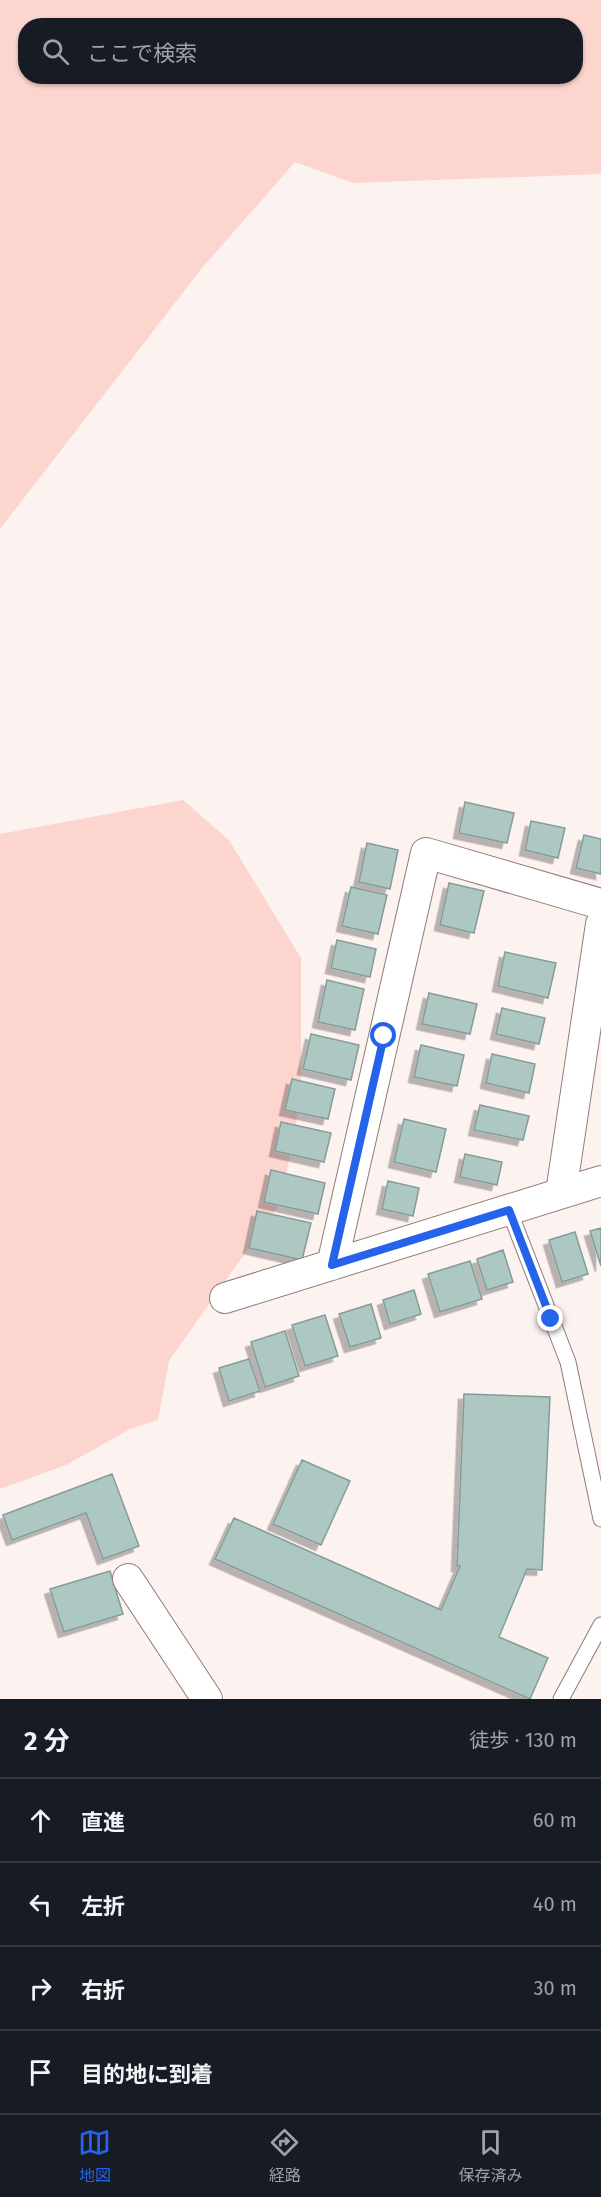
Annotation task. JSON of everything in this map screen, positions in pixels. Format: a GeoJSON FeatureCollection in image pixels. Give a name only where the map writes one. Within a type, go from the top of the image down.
{"type":"FeatureCollection","features":[{"type":"Feature","properties":{"kind":"street"},"geometry":{"type":"LineString","coordinates":[[332,1265],[426,853],[601,904]]}},
{"type":"Feature","properties":{"kind":"street"},"geometry":{"type":"LineString","coordinates":[[561,1193],[601,924]]}},
{"type":"Feature","properties":{"kind":"street"},"geometry":{"type":"LineString","coordinates":[[225,1298],[601,1181]]}},
{"type":"Feature","properties":{"kind":"street"},"geometry":{"type":"LineString","coordinates":[[128,1579],[207,1699]]}},
{"type":"Feature","properties":{"kind":"lane"},"geometry":{"type":"LineString","coordinates":[[509,1210],[568,1362],[601,1519]]}},
{"type":"Feature","properties":{"kind":"lane"},"geometry":{"type":"LineString","coordinates":[[561,1699],[601,1625]]}},
{"type":"Feature","properties":{"kind":"shaded area"},"geometry":{"type":"Polygon","coordinates":[[[0,0],[601,0],[601,174],[353,183],[295,162],[202,268],[0,529],[0,0]]]}},
{"type":"Feature","properties":{"kind":"shaded area"},"geometry":{"type":"Polygon","coordinates":[[[183,800],[229,840],[301,958],[301,1096],[281,1202],[169,1361],[158,1420],[130,1429],[66,1465],[0,1489],[0,834],[183,800]]]}},
{"type":"Feature","properties":{"kind":"building"},"geometry":{"type":"Polygon","coordinates":[[[465,802],[514,813],[507,843],[459,833],[465,802]]]}},
{"type":"Feature","properties":{"kind":"building"},"geometry":{"type":"Polygon","coordinates":[[[531,821],[565,828],[558,858],[525,850],[531,821]]]}},
{"type":"Feature","properties":{"kind":"building"},"geometry":{"type":"Polygon","coordinates":[[[584,835],[601,839],[601,874],[576,868],[584,835]]]}},
{"type":"Feature","properties":{"kind":"building"},"geometry":{"type":"Polygon","coordinates":[[[367,843],[398,850],[390,889],[359,882],[367,843]]]}},
{"type":"Feature","properties":{"kind":"building"},"geometry":{"type":"Polygon","coordinates":[[[449,883],[484,891],[474,933],[440,925],[449,883]]]}},
{"type":"Feature","properties":{"kind":"building"},"geometry":{"type":"Polygon","coordinates":[[[351,887],[387,895],[378,934],[342,926],[351,887]]]}},
{"type":"Feature","properties":{"kind":"building"},"geometry":{"type":"Polygon","coordinates":[[[337,940],[376,949],[370,977],[331,968],[337,940]]]}},
{"type":"Feature","properties":{"kind":"building"},"geometry":{"type":"Polygon","coordinates":[[[505,952],[556,963],[548,998],[498,986],[505,952]]]}},
{"type":"Feature","properties":{"kind":"building"},"geometry":{"type":"Polygon","coordinates":[[[327,980],[364,989],[355,1030],[318,1022],[327,980]]]}},
{"type":"Feature","properties":{"kind":"building"},"geometry":{"type":"Polygon","coordinates":[[[429,993],[477,1004],[470,1034],[422,1024],[429,993]]]}},
{"type":"Feature","properties":{"kind":"building"},"geometry":{"type":"Polygon","coordinates":[[[502,1008],[545,1018],[539,1044],[496,1034],[502,1008]]]}},
{"type":"Feature","properties":{"kind":"building"},"geometry":{"type":"Polygon","coordinates":[[[311,1034],[359,1045],[351,1080],[303,1069],[311,1034]]]}},
{"type":"Feature","properties":{"kind":"building"},"geometry":{"type":"Polygon","coordinates":[[[421,1045],[464,1055],[457,1086],[414,1077],[421,1045]]]}},
{"type":"Feature","properties":{"kind":"building"},"geometry":{"type":"Polygon","coordinates":[[[492,1054],[535,1064],[529,1093],[486,1083],[492,1054]]]}},
{"type":"Feature","properties":{"kind":"building"},"geometry":{"type":"Polygon","coordinates":[[[292,1079],[335,1089],[328,1119],[285,1110],[292,1079]]]}},
{"type":"Feature","properties":{"kind":"building"},"geometry":{"type":"Polygon","coordinates":[[[480,1105],[529,1116],[523,1140],[474,1130],[480,1105]]]}},
{"type":"Feature","properties":{"kind":"building"},"geometry":{"type":"Polygon","coordinates":[[[404,1119],[446,1129],[436,1172],[394,1162],[404,1119]]]}},
{"type":"Feature","properties":{"kind":"building"},"geometry":{"type":"Polygon","coordinates":[[[281,1122],[331,1133],[324,1162],[275,1151],[281,1122]]]}},
{"type":"Feature","properties":{"kind":"building"},"geometry":{"type":"Polygon","coordinates":[[[465,1154],[502,1162],[497,1185],[460,1177],[465,1154]]]}},
{"type":"Feature","properties":{"kind":"building"},"geometry":{"type":"Polygon","coordinates":[[[271,1170],[325,1183],[318,1214],[264,1202],[271,1170]]]}},
{"type":"Feature","properties":{"kind":"building"},"geometry":{"type":"Polygon","coordinates":[[[388,1181],[419,1188],[413,1216],[382,1209],[388,1181]]]}},
{"type":"Feature","properties":{"kind":"building"},"geometry":{"type":"Polygon","coordinates":[[[257,1211],[311,1223],[302,1260],[249,1248],[257,1211]]]}},
{"type":"Feature","properties":{"kind":"building"},"geometry":{"type":"Polygon","coordinates":[[[601,1228],[601,1266],[590,1231],[601,1228]]]}},
{"type":"Feature","properties":{"kind":"building"},"geometry":{"type":"Polygon","coordinates":[[[575,1232],[588,1274],[562,1282],[549,1240],[575,1232]]]}},
{"type":"Feature","properties":{"kind":"building"},"geometry":{"type":"Polygon","coordinates":[[[503,1250],[513,1282],[487,1290],[477,1259],[503,1250]]]}},
{"type":"Feature","properties":{"kind":"building"},"geometry":{"type":"Polygon","coordinates":[[[470,1261],[482,1299],[440,1312],[428,1274],[470,1261]]]}},
{"type":"Feature","properties":{"kind":"building"},"geometry":{"type":"Polygon","coordinates":[[[414,1290],[421,1314],[390,1324],[383,1300],[414,1290]]]}},
{"type":"Feature","properties":{"kind":"building"},"geometry":{"type":"Polygon","coordinates":[[[371,1304],[381,1338],[350,1347],[339,1314],[371,1304]]]}},
{"type":"Feature","properties":{"kind":"building"},"geometry":{"type":"Polygon","coordinates":[[[325,1315],[338,1356],[305,1366],[292,1325],[325,1315]]]}},
{"type":"Feature","properties":{"kind":"building"},"geometry":{"type":"Polygon","coordinates":[[[285,1331],[299,1376],[265,1387],[251,1342],[285,1331]]]}},
{"type":"Feature","properties":{"kind":"building"},"geometry":{"type":"Polygon","coordinates":[[[249,1359],[260,1391],[229,1401],[219,1368],[249,1359]]]}},
{"type":"Feature","properties":{"kind":"building"},"geometry":{"type":"Polygon","coordinates":[[[464,1394],[550,1397],[542,1570],[527,1569],[499,1637],[548,1658],[530,1699],[215,1559],[234,1518],[441,1610],[460,1566],[457,1566],[464,1394]]]}},
{"type":"Feature","properties":{"kind":"building"},"geometry":{"type":"Polygon","coordinates":[[[302,1460],[350,1481],[321,1545],[273,1524],[302,1460]]]}},
{"type":"Feature","properties":{"kind":"building"},"geometry":{"type":"Polygon","coordinates":[[[112,1474],[139,1546],[103,1559],[86,1513],[12,1540],[3,1515],[112,1474]]]}},
{"type":"Feature","properties":{"kind":"building"},"geometry":{"type":"Polygon","coordinates":[[[110,1571],[123,1614],[64,1632],[50,1589],[110,1571]]]}},
{"type":"Feature","properties":{"kind":"route"},"geometry":{"type":"LineString","coordinates":[[384,1036],[332,1265],[509,1210],[551,1319]]}}]}
